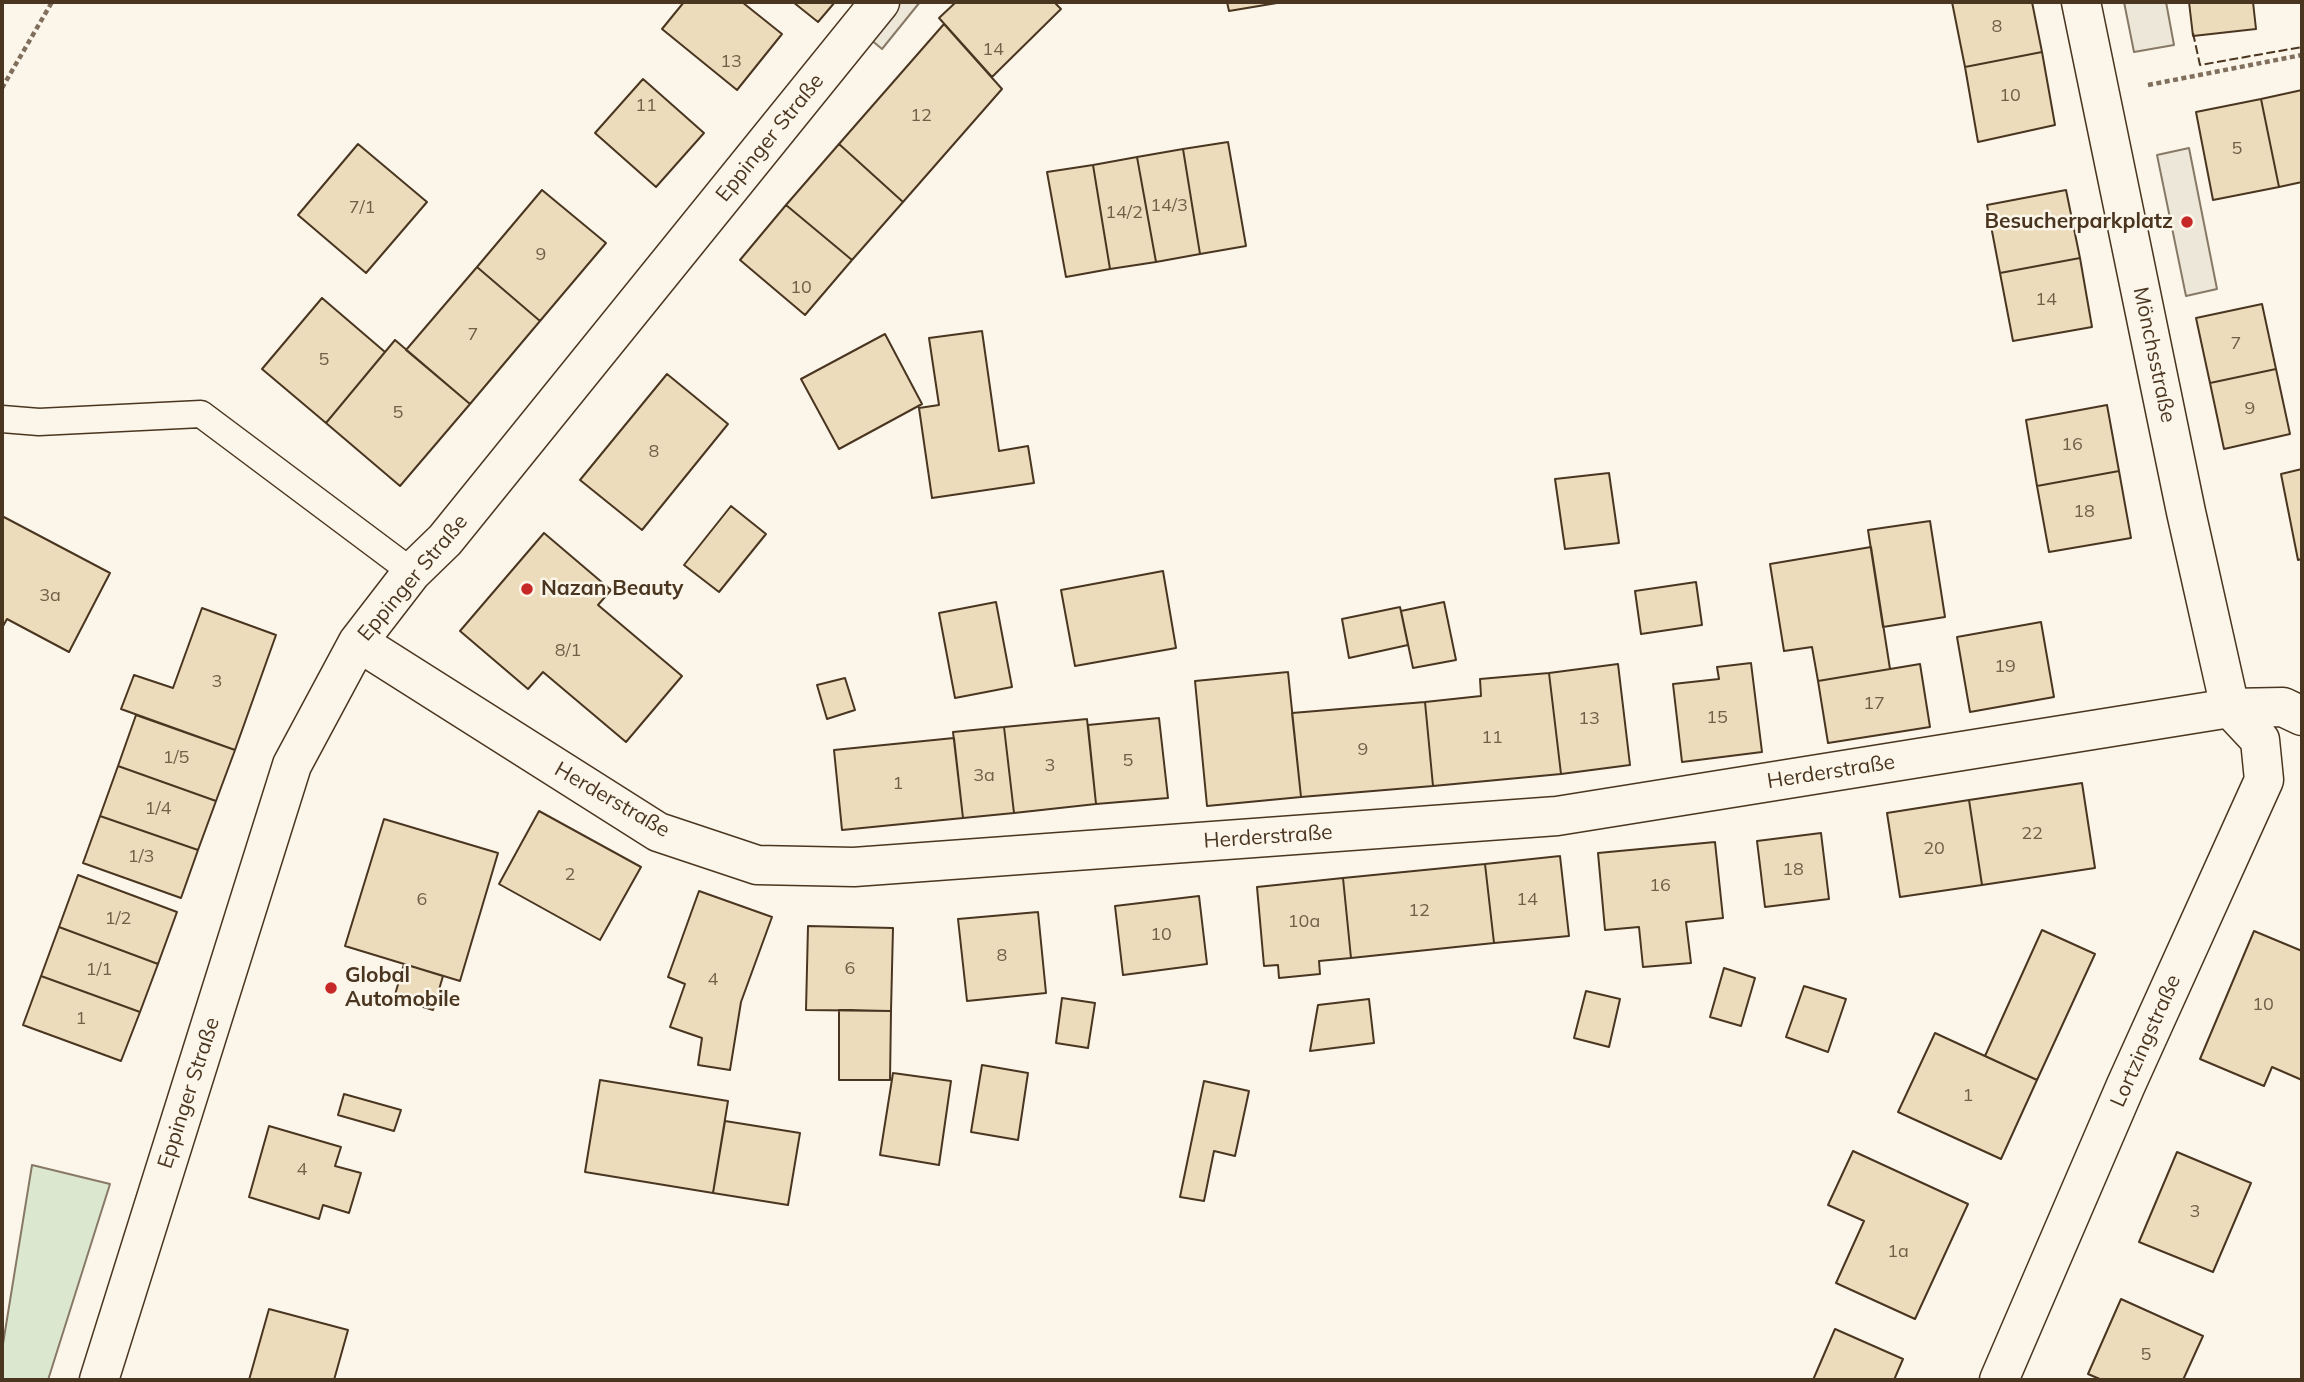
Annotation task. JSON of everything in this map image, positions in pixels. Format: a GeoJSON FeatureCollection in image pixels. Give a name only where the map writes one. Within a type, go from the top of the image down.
{"type":"FeatureCollection","features":[{"type":"Feature","properties":{"kind":"street","name":"Eppinger Straße"},"geometry":{"type":"LineString","coordinates":[[99,1380],[292,765],[358,642],[412,572],[445,540],[880,2]]}},
{"type":"Feature","properties":{"kind":"street","name":"Mönchsstraße"},"geometry":{"type":"LineString","coordinates":[[2081,2],[2230,708]]}},
{"type":"Feature","properties":{"kind":"street","name":"Herderstraße"},"geometry":{"type":"LineString","coordinates":[[358,642],[658,832],[757,865],[854,867],[1557,816],[2230,708],[2283,708],[2302,716]]}},
{"type":"Feature","properties":{"kind":"street","name":"Lortzingstraße"},"geometry":{"type":"LineString","coordinates":[[1999,1380],[2264,780],[2260,740],[2230,708]]}},
{"type":"Feature","properties":{"kind":"lane"},"geometry":{"type":"LineString","coordinates":[[2,419],[39,422],[201,414],[412,572]]}},
{"type":"Feature","properties":{"kind":"path"},"geometry":{"type":"LineString","coordinates":[[2,89],[52,2]]}},
{"type":"Feature","properties":{"kind":"path"},"geometry":{"type":"LineString","coordinates":[[2100,94],[2302,55]]}},
{"type":"Feature","properties":{"kind":"green space"},"geometry":{"type":"Polygon","coordinates":[[[32,1165],[110,1184],[48,1380],[2,1380],[2,1350],[32,1165]]]}},
{"type":"Feature","properties":{"kind":"shaded area"},"geometry":{"type":"Polygon","coordinates":[[[889,2],[920,2],[882,49],[863,33],[889,2]]]}},
{"type":"Feature","properties":{"kind":"shaded area"},"geometry":{"type":"Polygon","coordinates":[[[2124,2],[2166,2],[2174,45],[2134,52],[2124,2]]]}},
{"type":"Feature","properties":{"kind":"shaded area","name":"Besucherparkplatz"},"geometry":{"type":"Polygon","coordinates":[[[2189,148],[2217,289],[2186,296],[2157,155],[2189,148]]]}},
{"type":"Feature","properties":{"kind":"building"},"geometry":{"type":"Polygon","coordinates":[[[684,2],[742,2],[782,34],[737,90],[662,29],[684,2]]]}},
{"type":"Feature","properties":{"kind":"building"},"geometry":{"type":"Polygon","coordinates":[[[793,2],[835,2],[818,22],[793,2]]]}},
{"type":"Feature","properties":{"kind":"building"},"geometry":{"type":"Polygon","coordinates":[[[956,2],[1054,2],[1061,9],[992,77],[939,18],[956,2]]]}},
{"type":"Feature","properties":{"kind":"building"},"geometry":{"type":"Polygon","coordinates":[[[1227,2],[1283,2],[1229,11],[1227,2]]]}},
{"type":"Feature","properties":{"kind":"building"},"geometry":{"type":"Polygon","coordinates":[[[1952,2],[2032,2],[2042,52],[1965,67],[1952,2]]]}},
{"type":"Feature","properties":{"kind":"building"},"geometry":{"type":"Polygon","coordinates":[[[2189,2],[2253,2],[2256,29],[2193,36],[2189,2]]]}},
{"type":"Feature","properties":{"kind":"building"},"geometry":{"type":"Polygon","coordinates":[[[944,24],[1002,89],[903,202],[839,144],[944,24]]]}},
{"type":"Feature","properties":{"kind":"building"},"geometry":{"type":"Polygon","coordinates":[[[2042,52],[2055,125],[1978,142],[1965,67],[2042,52]]]}},
{"type":"Feature","properties":{"kind":"building"},"geometry":{"type":"Polygon","coordinates":[[[643,79],[704,133],[656,187],[595,133],[643,79]]]}},
{"type":"Feature","properties":{"kind":"building"},"geometry":{"type":"Polygon","coordinates":[[[2302,90],[2302,182],[2279,187],[2261,99],[2302,90]]]}},
{"type":"Feature","properties":{"kind":"building"},"geometry":{"type":"Polygon","coordinates":[[[2261,99],[2279,187],[2213,200],[2196,112],[2261,99]]]}},
{"type":"Feature","properties":{"kind":"building"},"geometry":{"type":"Polygon","coordinates":[[[1228,142],[1246,246],[1200,254],[1183,149],[1228,142]]]}},
{"type":"Feature","properties":{"kind":"building"},"geometry":{"type":"Polygon","coordinates":[[[358,144],[427,202],[366,273],[298,215],[358,144]]]}},
{"type":"Feature","properties":{"kind":"building"},"geometry":{"type":"Polygon","coordinates":[[[839,144],[903,202],[852,260],[786,205],[839,144]]]}},
{"type":"Feature","properties":{"kind":"building"},"geometry":{"type":"Polygon","coordinates":[[[1183,149],[1200,254],[1156,262],[1137,157],[1183,149]]]}},
{"type":"Feature","properties":{"kind":"building"},"geometry":{"type":"Polygon","coordinates":[[[1137,157],[1156,262],[1110,269],[1093,165],[1137,157]]]}},
{"type":"Feature","properties":{"kind":"building"},"geometry":{"type":"Polygon","coordinates":[[[1093,165],[1110,269],[1066,277],[1047,172],[1093,165]]]}},
{"type":"Feature","properties":{"kind":"building"},"geometry":{"type":"Polygon","coordinates":[[[542,190],[606,243],[540,321],[477,267],[542,190]]]}},
{"type":"Feature","properties":{"kind":"building"},"geometry":{"type":"Polygon","coordinates":[[[2066,190],[2080,258],[2000,273],[1987,205],[2066,190]]]}},
{"type":"Feature","properties":{"kind":"building"},"geometry":{"type":"Polygon","coordinates":[[[786,205],[852,260],[805,315],[740,260],[786,205]]]}},
{"type":"Feature","properties":{"kind":"building"},"geometry":{"type":"Polygon","coordinates":[[[2080,258],[2092,327],[2013,341],[2000,273],[2080,258]]]}},
{"type":"Feature","properties":{"kind":"building"},"geometry":{"type":"Polygon","coordinates":[[[477,267],[540,321],[470,404],[406,350],[477,267]]]}},
{"type":"Feature","properties":{"kind":"building"},"geometry":{"type":"Polygon","coordinates":[[[322,298],[385,352],[326,423],[262,369],[322,298]]]}},
{"type":"Feature","properties":{"kind":"building"},"geometry":{"type":"Polygon","coordinates":[[[2262,304],[2276,369],[2210,383],[2196,318],[2262,304]]]}},
{"type":"Feature","properties":{"kind":"building"},"geometry":{"type":"Polygon","coordinates":[[[982,331],[999,451],[1028,446],[1034,483],[932,498],[919,408],[939,405],[929,338],[982,331]]]}},
{"type":"Feature","properties":{"kind":"building"},"geometry":{"type":"Polygon","coordinates":[[[885,334],[922,404],[839,449],[801,379],[885,334]]]}},
{"type":"Feature","properties":{"kind":"building"},"geometry":{"type":"Polygon","coordinates":[[[395,340],[470,404],[400,486],[326,423],[395,340]]]}},
{"type":"Feature","properties":{"kind":"building"},"geometry":{"type":"Polygon","coordinates":[[[2276,369],[2290,434],[2224,449],[2210,383],[2276,369]]]}},
{"type":"Feature","properties":{"kind":"building"},"geometry":{"type":"Polygon","coordinates":[[[667,374],[728,424],[642,530],[580,480],[667,374]]]}},
{"type":"Feature","properties":{"kind":"building"},"geometry":{"type":"Polygon","coordinates":[[[2107,405],[2119,471],[2037,486],[2026,420],[2107,405]]]}},
{"type":"Feature","properties":{"kind":"building"},"geometry":{"type":"Polygon","coordinates":[[[2302,469],[2302,559],[2298,560],[2281,474],[2302,469]]]}},
{"type":"Feature","properties":{"kind":"building"},"geometry":{"type":"Polygon","coordinates":[[[2119,471],[2131,538],[2049,552],[2037,486],[2119,471]]]}},
{"type":"Feature","properties":{"kind":"building"},"geometry":{"type":"Polygon","coordinates":[[[1609,473],[1619,543],[1565,549],[1555,479],[1609,473]]]}},
{"type":"Feature","properties":{"kind":"building"},"geometry":{"type":"Polygon","coordinates":[[[731,506],[766,534],[719,592],[684,565],[731,506]]]}},
{"type":"Feature","properties":{"kind":"building"},"geometry":{"type":"Polygon","coordinates":[[[2,516],[110,573],[69,652],[7,619],[2,628],[2,516]]]}},
{"type":"Feature","properties":{"kind":"building"},"geometry":{"type":"Polygon","coordinates":[[[1930,521],[1945,617],[1883,627],[1868,530],[1930,521]]]}},
{"type":"Feature","properties":{"kind":"building"},"geometry":{"type":"Polygon","coordinates":[[[544,533],[611,590],[598,605],[682,676],[626,742],[543,672],[528,689],[460,631],[544,533]]]}},
{"type":"Feature","properties":{"kind":"building"},"geometry":{"type":"Polygon","coordinates":[[[1871,547],[1890,669],[1818,681],[1812,647],[1784,651],[1770,564],[1871,547]]]}},
{"type":"Feature","properties":{"kind":"building"},"geometry":{"type":"Polygon","coordinates":[[[1163,571],[1176,648],[1075,666],[1061,590],[1163,571]]]}},
{"type":"Feature","properties":{"kind":"building"},"geometry":{"type":"Polygon","coordinates":[[[1696,582],[1702,625],[1641,634],[1635,591],[1696,582]]]}},
{"type":"Feature","properties":{"kind":"building"},"geometry":{"type":"Polygon","coordinates":[[[996,602],[1012,687],[955,698],[939,613],[996,602]]]}},
{"type":"Feature","properties":{"kind":"building"},"geometry":{"type":"Polygon","coordinates":[[[1444,602],[1456,660],[1413,668],[1401,611],[1444,602]]]}},
{"type":"Feature","properties":{"kind":"building"},"geometry":{"type":"Polygon","coordinates":[[[1400,607],[1408,645],[1349,658],[1342,619],[1400,607]]]}},
{"type":"Feature","properties":{"kind":"building"},"geometry":{"type":"Polygon","coordinates":[[[202,608],[276,635],[235,750],[121,709],[134,675],[173,688],[202,608]]]}},
{"type":"Feature","properties":{"kind":"building"},"geometry":{"type":"Polygon","coordinates":[[[2041,622],[2054,697],[1970,712],[1957,637],[2041,622]]]}},
{"type":"Feature","properties":{"kind":"building"},"geometry":{"type":"Polygon","coordinates":[[[1751,663],[1762,752],[1682,762],[1673,684],[1719,679],[1717,667],[1751,663]]]}},
{"type":"Feature","properties":{"kind":"building"},"geometry":{"type":"Polygon","coordinates":[[[1618,664],[1630,765],[1561,774],[1549,673],[1618,664]]]}},
{"type":"Feature","properties":{"kind":"building"},"geometry":{"type":"Polygon","coordinates":[[[1920,664],[1930,727],[1828,743],[1818,681],[1920,664]]]}},
{"type":"Feature","properties":{"kind":"building"},"geometry":{"type":"Polygon","coordinates":[[[1288,672],[1301,797],[1207,806],[1195,681],[1288,672]]]}},
{"type":"Feature","properties":{"kind":"building"},"geometry":{"type":"Polygon","coordinates":[[[1549,673],[1561,774],[1433,786],[1425,702],[1481,696],[1480,679],[1549,673]]]}},
{"type":"Feature","properties":{"kind":"building"},"geometry":{"type":"Polygon","coordinates":[[[845,678],[855,710],[827,719],[817,685],[845,678]]]}},
{"type":"Feature","properties":{"kind":"building"},"geometry":{"type":"Polygon","coordinates":[[[1425,702],[1433,786],[1301,797],[1292,713],[1425,702]]]}},
{"type":"Feature","properties":{"kind":"building"},"geometry":{"type":"Polygon","coordinates":[[[136,715],[235,750],[216,801],[118,766],[136,715]]]}},
{"type":"Feature","properties":{"kind":"building"},"geometry":{"type":"Polygon","coordinates":[[[1159,718],[1168,798],[1096,804],[1088,725],[1159,718]]]}},
{"type":"Feature","properties":{"kind":"building"},"geometry":{"type":"Polygon","coordinates":[[[1087,719],[1096,804],[1014,813],[1004,727],[1087,719]]]}},
{"type":"Feature","properties":{"kind":"building"},"geometry":{"type":"Polygon","coordinates":[[[1004,727],[1014,813],[963,818],[953,732],[1004,727]]]}},
{"type":"Feature","properties":{"kind":"building"},"geometry":{"type":"Polygon","coordinates":[[[954,738],[963,818],[842,830],[834,750],[954,738]]]}},
{"type":"Feature","properties":{"kind":"building"},"geometry":{"type":"Polygon","coordinates":[[[118,766],[216,801],[198,850],[100,816],[118,766]]]}},
{"type":"Feature","properties":{"kind":"building"},"geometry":{"type":"Polygon","coordinates":[[[2082,783],[2095,868],[1982,885],[1969,800],[2082,783]]]}},
{"type":"Feature","properties":{"kind":"building"},"geometry":{"type":"Polygon","coordinates":[[[1969,800],[1982,885],[1900,897],[1887,813],[1969,800]]]}},
{"type":"Feature","properties":{"kind":"building"},"geometry":{"type":"Polygon","coordinates":[[[539,811],[641,867],[600,940],[499,884],[539,811]]]}},
{"type":"Feature","properties":{"kind":"building"},"geometry":{"type":"Polygon","coordinates":[[[100,816],[198,850],[181,898],[83,863],[100,816]]]}},
{"type":"Feature","properties":{"kind":"building"},"geometry":{"type":"Polygon","coordinates":[[[384,819],[498,853],[460,981],[345,946],[384,819]]]}},
{"type":"Feature","properties":{"kind":"building"},"geometry":{"type":"Polygon","coordinates":[[[1821,833],[1829,899],[1765,907],[1757,841],[1821,833]]]}},
{"type":"Feature","properties":{"kind":"building"},"geometry":{"type":"Polygon","coordinates":[[[1715,842],[1723,918],[1686,922],[1691,963],[1643,967],[1639,927],[1605,930],[1598,853],[1715,842]]]}},
{"type":"Feature","properties":{"kind":"building"},"geometry":{"type":"Polygon","coordinates":[[[1560,856],[1569,936],[1494,943],[1485,864],[1560,856]]]}},
{"type":"Feature","properties":{"kind":"building"},"geometry":{"type":"Polygon","coordinates":[[[1485,864],[1494,943],[1351,958],[1343,878],[1485,864]]]}},
{"type":"Feature","properties":{"kind":"building"},"geometry":{"type":"Polygon","coordinates":[[[78,875],[177,912],[158,964],[59,927],[78,875]]]}},
{"type":"Feature","properties":{"kind":"building"},"geometry":{"type":"Polygon","coordinates":[[[1343,878],[1351,958],[1319,961],[1320,974],[1279,978],[1278,965],[1264,966],[1257,887],[1343,878]]]}},
{"type":"Feature","properties":{"kind":"building"},"geometry":{"type":"Polygon","coordinates":[[[699,891],[772,917],[741,1002],[730,1070],[698,1065],[702,1038],[670,1027],[685,984],[668,977],[699,891]]]}},
{"type":"Feature","properties":{"kind":"building"},"geometry":{"type":"Polygon","coordinates":[[[1199,896],[1207,964],[1123,975],[1115,906],[1199,896]]]}},
{"type":"Feature","properties":{"kind":"building"},"geometry":{"type":"Polygon","coordinates":[[[1038,912],[1046,993],[967,1001],[958,919],[1038,912]]]}},
{"type":"Feature","properties":{"kind":"building"},"geometry":{"type":"Polygon","coordinates":[[[808,926],[893,928],[891,1011],[806,1010],[808,926]]]}},
{"type":"Feature","properties":{"kind":"building"},"geometry":{"type":"Polygon","coordinates":[[[59,927],[158,964],[140,1012],[41,976],[59,927]]]}},
{"type":"Feature","properties":{"kind":"building"},"geometry":{"type":"Polygon","coordinates":[[[2042,930],[2095,954],[2037,1080],[1985,1056],[2042,930]]]}},
{"type":"Feature","properties":{"kind":"building"},"geometry":{"type":"Polygon","coordinates":[[[2254,931],[2302,951],[2302,1080],[2272,1067],[2264,1086],[2200,1059],[2254,931]]]}},
{"type":"Feature","properties":{"kind":"building"},"geometry":{"type":"Polygon","coordinates":[[[404,964],[443,976],[433,1010],[394,998],[404,964]]]}},
{"type":"Feature","properties":{"kind":"building"},"geometry":{"type":"Polygon","coordinates":[[[1724,968],[1755,978],[1741,1026],[1710,1017],[1724,968]]]}},
{"type":"Feature","properties":{"kind":"building"},"geometry":{"type":"Polygon","coordinates":[[[41,976],[140,1012],[121,1061],[23,1025],[41,976]]]}},
{"type":"Feature","properties":{"kind":"building"},"geometry":{"type":"Polygon","coordinates":[[[1804,986],[1846,999],[1828,1052],[1786,1037],[1804,986]]]}},
{"type":"Feature","properties":{"kind":"building"},"geometry":{"type":"Polygon","coordinates":[[[1586,991],[1620,999],[1609,1047],[1574,1038],[1586,991]]]}},
{"type":"Feature","properties":{"kind":"building"},"geometry":{"type":"Polygon","coordinates":[[[1062,998],[1095,1003],[1088,1048],[1056,1043],[1062,998]]]}},
{"type":"Feature","properties":{"kind":"building"},"geometry":{"type":"Polygon","coordinates":[[[1369,999],[1374,1043],[1310,1051],[1318,1005],[1369,999]]]}},
{"type":"Feature","properties":{"kind":"building"},"geometry":{"type":"Polygon","coordinates":[[[839,1010],[891,1011],[890,1080],[839,1080],[839,1010]]]}},
{"type":"Feature","properties":{"kind":"building"},"geometry":{"type":"Polygon","coordinates":[[[1935,1033],[2037,1080],[2001,1159],[1898,1112],[1935,1033]]]}},
{"type":"Feature","properties":{"kind":"building"},"geometry":{"type":"Polygon","coordinates":[[[982,1065],[1028,1073],[1018,1140],[971,1132],[982,1065]]]}},
{"type":"Feature","properties":{"kind":"building"},"geometry":{"type":"Polygon","coordinates":[[[893,1073],[951,1081],[939,1165],[880,1155],[893,1073]]]}},
{"type":"Feature","properties":{"kind":"building"},"geometry":{"type":"Polygon","coordinates":[[[600,1080],[728,1101],[713,1193],[585,1172],[600,1080]]]}},
{"type":"Feature","properties":{"kind":"building"},"geometry":{"type":"Polygon","coordinates":[[[1204,1081],[1249,1091],[1235,1156],[1214,1151],[1204,1201],[1180,1197],[1204,1081]]]}},
{"type":"Feature","properties":{"kind":"building"},"geometry":{"type":"Polygon","coordinates":[[[344,1094],[401,1110],[394,1131],[338,1115],[344,1094]]]}},
{"type":"Feature","properties":{"kind":"building"},"geometry":{"type":"Polygon","coordinates":[[[725,1121],[800,1133],[788,1205],[713,1193],[725,1121]]]}},
{"type":"Feature","properties":{"kind":"building"},"geometry":{"type":"Polygon","coordinates":[[[269,1126],[341,1147],[335,1166],[361,1173],[349,1213],[323,1205],[319,1219],[249,1197],[269,1126]]]}},
{"type":"Feature","properties":{"kind":"building"},"geometry":{"type":"Polygon","coordinates":[[[1853,1151],[1968,1204],[1915,1319],[1836,1283],[1864,1221],[1828,1205],[1853,1151]]]}},
{"type":"Feature","properties":{"kind":"building"},"geometry":{"type":"Polygon","coordinates":[[[2177,1152],[2251,1183],[2213,1272],[2139,1242],[2177,1152]]]}},
{"type":"Feature","properties":{"kind":"building"},"geometry":{"type":"Polygon","coordinates":[[[2121,1299],[2203,1336],[2183,1380],[2102,1380],[2088,1374],[2121,1299]]]}},
{"type":"Feature","properties":{"kind":"building"},"geometry":{"type":"Polygon","coordinates":[[[269,1309],[348,1330],[334,1380],[249,1380],[269,1309]]]}},
{"type":"Feature","properties":{"kind":"building"},"geometry":{"type":"Polygon","coordinates":[[[1835,1329],[1903,1359],[1894,1380],[1813,1380],[1835,1329]]]}},
{"type":"Feature","properties":{"kind":"fence"},"geometry":{"type":"LineString","coordinates":[[2193,33],[2200,65],[2302,47]]}},
{"type":"Feature","properties":{"kind":"place","name":"Besucherparkplatz"},"geometry":{"type":"Point","coordinates":[2187,222]}},
{"type":"Feature","properties":{"kind":"place","name":"Nazan Beauty"},"geometry":{"type":"Point","coordinates":[527,589]}},
{"type":"Feature","properties":{"kind":"place","name":"Global Automobile"},"geometry":{"type":"Point","coordinates":[331,988]}}]}
